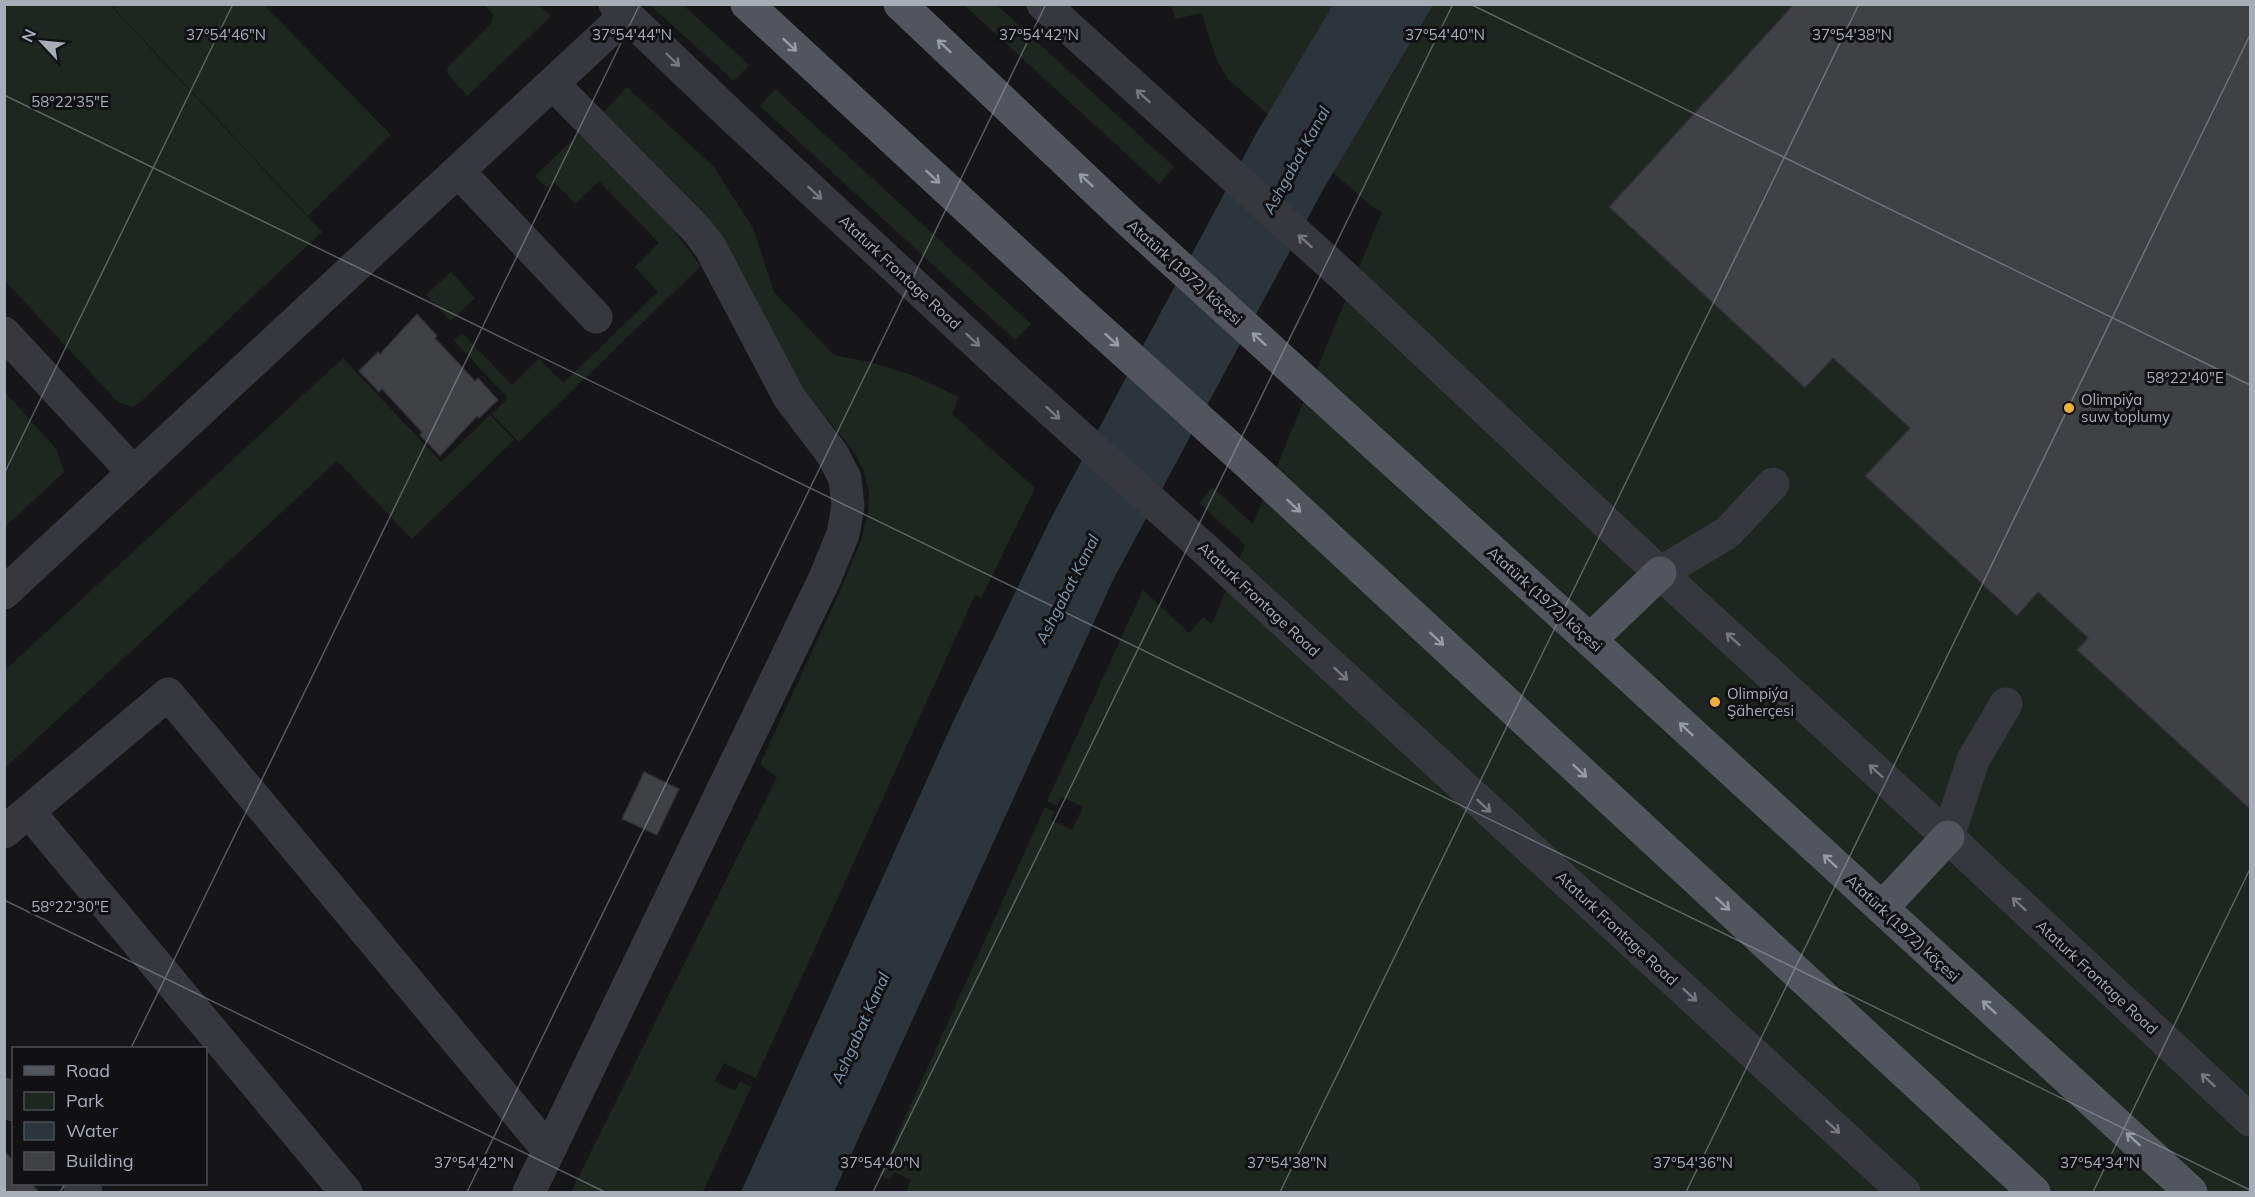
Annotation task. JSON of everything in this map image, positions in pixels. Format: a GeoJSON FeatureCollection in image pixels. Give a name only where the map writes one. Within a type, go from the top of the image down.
{"type":"FeatureCollection","features":[{"type":"Feature","properties":{"kind":"main road"},"geometry":{"type":"LineString","coordinates":[[747,4],[1068,301],[1251,466],[2034,1192]]}},
{"type":"Feature","properties":{"kind":"main road","name":"Atatürk (1972) köçesi"},"geometry":{"type":"LineString","coordinates":[[900,4],[1128,220],[1590,640],[2191,1192]]}},
{"type":"Feature","properties":{"kind":"main road"},"geometry":{"type":"LineString","coordinates":[[1590,640],[1660,573]]}},
{"type":"Feature","properties":{"kind":"main road"},"geometry":{"type":"LineString","coordinates":[[1882,908],[1948,837]]}},
{"type":"Feature","properties":{"kind":"street","name":"Ataturk Frontage Road"},"geometry":{"type":"LineString","coordinates":[[1043,4],[1348,280],[2250,1120]]}},
{"type":"Feature","properties":{"kind":"street","name":"Ataturk Frontage Road"},"geometry":{"type":"LineString","coordinates":[[621,10],[1010,374],[1206,549],[1904,1192]]}},
{"type":"Feature","properties":{"kind":"street"},"geometry":{"type":"LineString","coordinates":[[4,593],[553,84],[621,10]]}},
{"type":"Feature","properties":{"kind":"street"},"geometry":{"type":"LineString","coordinates":[[529,1192],[825,578],[843,534],[848,506],[845,479],[833,455],[789,397],[710,247],[681,212],[553,84]]}},
{"type":"Feature","properties":{"kind":"street"},"geometry":{"type":"LineString","coordinates":[[459,172],[596,317]]}},
{"type":"Feature","properties":{"kind":"street"},"geometry":{"type":"LineString","coordinates":[[4,333],[134,473]]}},
{"type":"Feature","properties":{"kind":"street"},"geometry":{"type":"LineString","coordinates":[[1660,573],[1727,533],[1773,484]]}},
{"type":"Feature","properties":{"kind":"street"},"geometry":{"type":"LineString","coordinates":[[346,1192],[17,822],[168,694],[532,1131],[540,1140],[551,1146]]}},
{"type":"Feature","properties":{"kind":"street"},"geometry":{"type":"LineString","coordinates":[[1948,837],[1973,760],[2006,704]]}},
{"type":"Feature","properties":{"kind":"green space"},"geometry":{"type":"Polygon","coordinates":[[[5,4],[110,5],[322,232],[138,404],[132,407],[118,402],[5,281],[5,4]]]}},
{"type":"Feature","properties":{"kind":"green space"},"geometry":{"type":"Polygon","coordinates":[[[111,5],[264,5],[391,135],[308,216],[111,5]]]}},
{"type":"Feature","properties":{"kind":"green space"},"geometry":{"type":"Polygon","coordinates":[[[485,5],[538,5],[551,16],[467,96],[447,73],[448,67],[491,23],[494,15],[485,5]]]}},
{"type":"Feature","properties":{"kind":"green space"},"geometry":{"type":"Polygon","coordinates":[[[650,5],[683,5],[749,65],[734,81],[650,5]]]}},
{"type":"Feature","properties":{"kind":"green space"},"geometry":{"type":"Polygon","coordinates":[[[964,5],[997,5],[1174,167],[1159,184],[964,5]]]}},
{"type":"Feature","properties":{"kind":"green space","name":"Olimpiýa Şäherçesi"},"geometry":{"type":"Polygon","coordinates":[[[1171,5],[2250,5],[2250,1192],[906,1192],[911,1180],[894,1172],[890,1180],[879,1175],[1045,807],[1055,812],[1051,820],[1072,830],[1083,807],[1062,797],[1057,806],[1047,801],[1143,590],[1189,633],[1203,617],[1212,624],[1245,545],[1199,503],[1212,487],[1253,524],[1382,212],[1371,206],[1228,79],[1215,55],[1202,13],[1175,19],[1171,5]]]}},
{"type":"Feature","properties":{"kind":"green space"},"geometry":{"type":"Polygon","coordinates":[[[627,87],[713,166],[753,228],[774,292],[834,355],[870,362],[912,375],[959,397],[952,414],[1035,488],[981,598],[975,595],[756,1078],[724,1063],[714,1081],[735,1091],[740,1082],[751,1087],[703,1192],[571,1192],[777,777],[760,764],[842,587],[861,540],[868,514],[869,493],[864,471],[854,452],[804,390],[603,113],[627,87]]]}},
{"type":"Feature","properties":{"kind":"green space"},"geometry":{"type":"Polygon","coordinates":[[[775,89],[1031,324],[1015,340],[760,106],[775,89]]]}},
{"type":"Feature","properties":{"kind":"green space"},"geometry":{"type":"Polygon","coordinates":[[[581,132],[673,229],[701,266],[519,442],[492,414],[508,398],[453,340],[462,333],[512,385],[539,359],[563,383],[658,292],[635,267],[659,243],[599,181],[575,204],[554,182],[547,188],[535,176],[581,132]]]}},
{"type":"Feature","properties":{"kind":"green space"},"geometry":{"type":"Polygon","coordinates":[[[451,272],[475,298],[451,321],[426,295],[451,272]]]}},
{"type":"Feature","properties":{"kind":"green space"},"geometry":{"type":"Polygon","coordinates":[[[343,358],[441,462],[490,415],[514,440],[412,539],[337,461],[5,768],[5,670],[343,358]]]}},
{"type":"Feature","properties":{"kind":"green space"},"geometry":{"type":"Polygon","coordinates":[[[5,392],[57,450],[64,472],[5,527],[5,392]]]}},
{"type":"Feature","properties":{"kind":"water","name":"Ashgabat Kanal"},"geometry":{"type":"Polygon","coordinates":[[[1333,5],[1433,5],[1324,188],[1113,580],[834,1192],[741,1192],[952,724],[1049,522],[1257,132],[1333,5]]]}},
{"type":"Feature","properties":{"kind":"building","name":"Olimpiýa suw toplumy"},"geometry":{"type":"Polygon","coordinates":[[[1794,4],[2250,4],[2250,809],[2077,650],[2088,638],[2038,592],[2017,616],[1865,476],[1910,428],[1833,358],[1805,388],[1609,207],[1794,4]]]}},
{"type":"Feature","properties":{"kind":"building"},"geometry":{"type":"Polygon","coordinates":[[[417,314],[437,336],[435,338],[475,381],[478,378],[498,400],[479,418],[477,416],[440,456],[420,435],[422,432],[382,389],[379,392],[359,371],[378,352],[380,354],[417,314]]]}},
{"type":"Feature","properties":{"kind":"building"},"geometry":{"type":"Polygon","coordinates":[[[644,772],[679,789],[657,835],[622,819],[644,772]]]}},
{"type":"Feature","properties":{"kind":"building"},"geometry":{"type":"Polygon","coordinates":[[[4,1151],[12,1159],[12,1185],[33,1185],[39,1192],[4,1192],[4,1151]]]}},
{"type":"Feature","properties":{"kind":"place","name":"Olimpiýa suw toplumy"},"geometry":{"type":"Point","coordinates":[2069,408]}},
{"type":"Feature","properties":{"kind":"place","name":"Olimpiýa Şäherçesi"},"geometry":{"type":"Point","coordinates":[1715,702]}}]}
